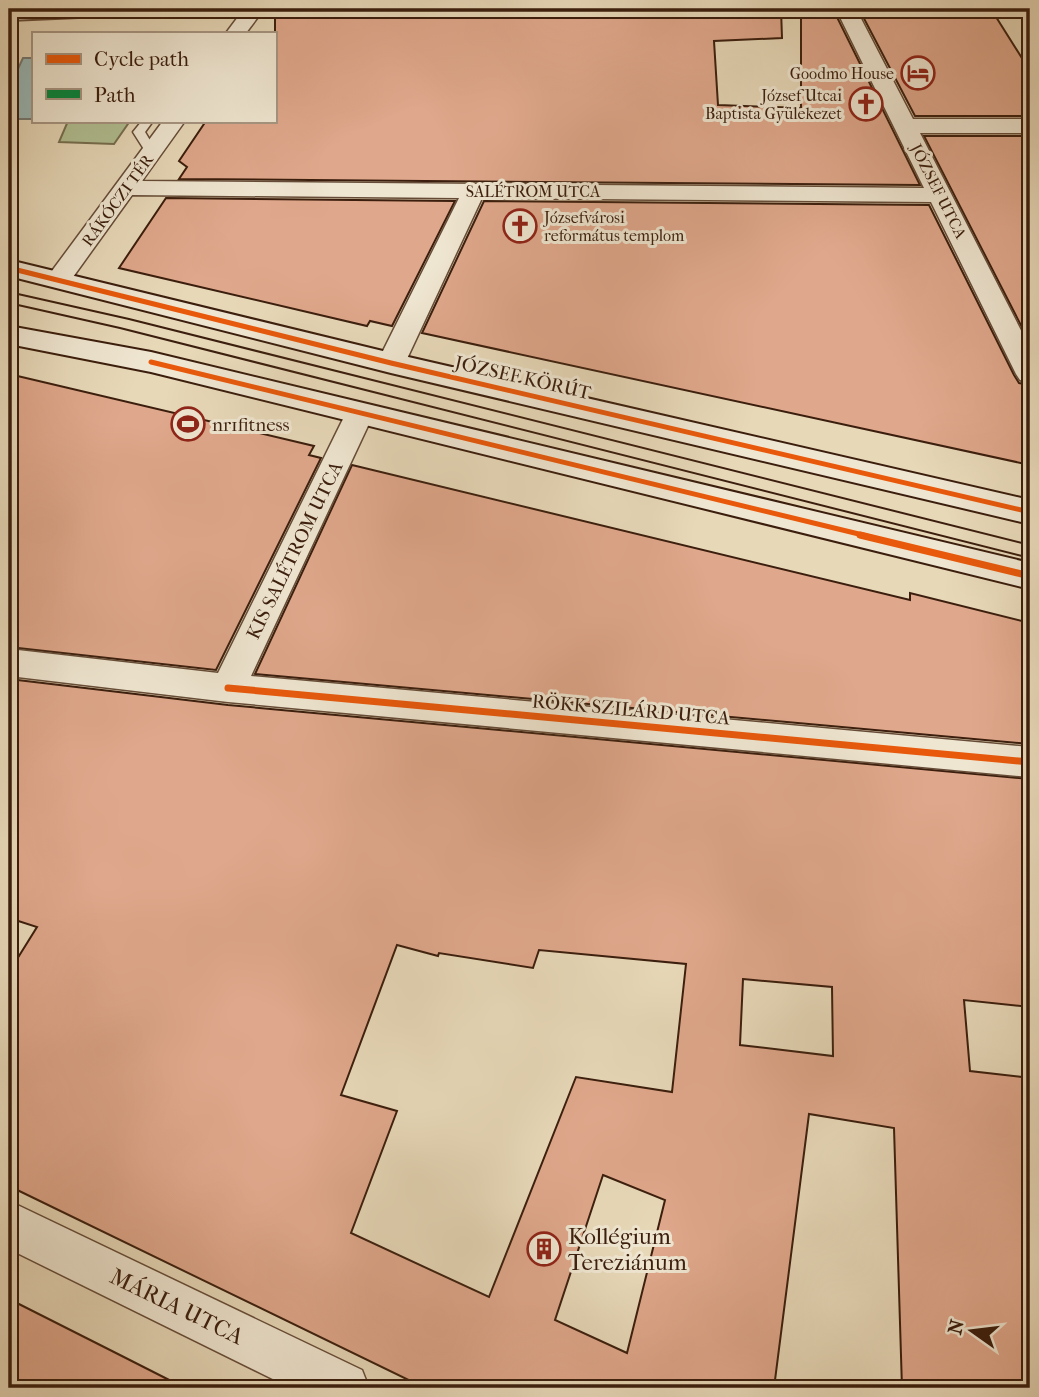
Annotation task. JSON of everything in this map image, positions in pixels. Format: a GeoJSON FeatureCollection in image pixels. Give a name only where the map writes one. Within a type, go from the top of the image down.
{"type":"FeatureCollection","features":[{"type":"Feature","properties":{"kind":"main road","name":"JÓZSEF KÖRÚT"},"geometry":{"type":"LineString","coordinates":[[9,268],[391,363],[1030,512]]}},
{"type":"Feature","properties":{"kind":"main road"},"geometry":{"type":"LineString","coordinates":[[9,335],[151,362],[1030,576]]}},
{"type":"Feature","properties":{"kind":"street"},"geometry":{"type":"LineString","coordinates":[[9,16],[172,9]]}},
{"type":"Feature","properties":{"kind":"street"},"geometry":{"type":"LineString","coordinates":[[237,32],[254,9]]}},
{"type":"Feature","properties":{"kind":"street","name":"JÓZSEF UTCA"},"geometry":{"type":"LineString","coordinates":[[846,9],[1030,374]]}},
{"type":"Feature","properties":{"kind":"street","name":"RÁKÓCZI TÉR"},"geometry":{"type":"LineString","coordinates":[[59,279],[173,122]]}},
{"type":"Feature","properties":{"kind":"street"},"geometry":{"type":"LineString","coordinates":[[906,126],[1030,126]]}},
{"type":"Feature","properties":{"kind":"street","name":"SALÉTROM UTCA"},"geometry":{"type":"LineString","coordinates":[[125,188],[941,195]]}},
{"type":"Feature","properties":{"kind":"street"},"geometry":{"type":"LineString","coordinates":[[391,363],[474,191]]}},
{"type":"Feature","properties":{"kind":"street","name":"KIS SALÉTROM UTCA"},"geometry":{"type":"LineString","coordinates":[[228,688],[360,413]]}},
{"type":"Feature","properties":{"kind":"street","name":"RÖKK SZILÁRD UTCA"},"geometry":{"type":"LineString","coordinates":[[9,663],[228,688],[1030,762]]}},
{"type":"Feature","properties":{"kind":"street","name":"MÁRIA UTCA"},"geometry":{"type":"LineString","coordinates":[[9,1224],[344,1388]]}},
{"type":"Feature","properties":{"kind":"lane"},"geometry":{"type":"LineString","coordinates":[[146,122],[139,132],[151,152]]}},
{"type":"Feature","properties":{"kind":"green space"},"geometry":{"type":"Polygon","coordinates":[[[68,122],[129,122],[114,144],[59,142],[68,122]]]}},
{"type":"Feature","properties":{"kind":"water"},"geometry":{"type":"Polygon","coordinates":[[[23,58],[32,58],[32,119],[9,119],[9,88],[23,58]]]}},
{"type":"Feature","properties":{"kind":"building"},"geometry":{"type":"Polygon","coordinates":[[[781,9],[782,38],[714,41],[718,105],[801,108],[801,9],[833,9],[920,185],[179,179],[187,167],[179,161],[205,122],[276,122],[275,10],[781,9]]]}},
{"type":"Feature","properties":{"kind":"building"},"geometry":{"type":"Polygon","coordinates":[[[859,9],[991,9],[1030,71],[1030,116],[915,116],[859,9]]]}},
{"type":"Feature","properties":{"kind":"building"},"geometry":{"type":"Polygon","coordinates":[[[924,136],[1030,136],[1030,343],[924,136]]]}},
{"type":"Feature","properties":{"kind":"building"},"geometry":{"type":"Polygon","coordinates":[[[166,198],[455,201],[392,326],[370,321],[367,326],[119,268],[166,198]]]}},
{"type":"Feature","properties":{"kind":"building"},"geometry":{"type":"Polygon","coordinates":[[[484,201],[929,205],[1014,375],[1019,383],[1030,385],[1030,465],[422,333],[484,201]]]}},
{"type":"Feature","properties":{"kind":"building"},"geometry":{"type":"Polygon","coordinates":[[[9,374],[314,446],[309,455],[321,458],[216,670],[9,647],[9,374]]]}},
{"type":"Feature","properties":{"kind":"building"},"geometry":{"type":"Polygon","coordinates":[[[352,465],[910,600],[910,593],[1030,623],[1030,744],[255,674],[352,465]]]}},
{"type":"Feature","properties":{"kind":"building"},"geometry":{"type":"Polygon","coordinates":[[[9,679],[228,705],[1030,779],[1030,1007],[964,1000],[970,1071],[1030,1078],[1030,1388],[902,1388],[894,1128],[809,1114],[774,1388],[425,1388],[9,1186],[9,972],[37,927],[9,918],[9,679]],[[397,945],[341,1095],[397,1111],[351,1233],[489,1297],[576,1077],[672,1092],[686,964],[539,950],[533,968],[439,953],[438,956],[397,945]],[[743,979],[740,1045],[833,1056],[832,987],[743,979]],[[603,1175],[555,1320],[627,1353],[665,1200],[603,1175]]]}},
{"type":"Feature","properties":{"kind":"building"},"geometry":{"type":"Polygon","coordinates":[[[9,1299],[112,1351],[185,1388],[9,1388],[9,1299]]]}},
{"type":"Feature","properties":{"kind":"tram line"},"geometry":{"type":"LineString","coordinates":[[9,292],[129,319],[1030,545]]}},
{"type":"Feature","properties":{"kind":"tram line"},"geometry":{"type":"LineString","coordinates":[[9,303],[120,328],[1030,558]]}},
{"type":"Feature","properties":{"kind":"marked path"},"geometry":{"type":"LineString","coordinates":[[9,16],[172,9]]}},
{"type":"Feature","properties":{"kind":"cycle path"},"geometry":{"type":"LineString","coordinates":[[9,268],[391,363],[1030,512]]}},
{"type":"Feature","properties":{"kind":"cycle path"},"geometry":{"type":"LineString","coordinates":[[151,362],[1030,576]]}},
{"type":"Feature","properties":{"kind":"cycle path"},"geometry":{"type":"LineString","coordinates":[[228,688],[1030,762]]}},
{"type":"Feature","properties":{"kind":"place","name":"Goodmo House"},"geometry":{"type":"Point","coordinates":[918,73]}},
{"type":"Feature","properties":{"kind":"place","name":"József Utcai Baptista Gyülekezet"},"geometry":{"type":"Point","coordinates":[866,104]}},
{"type":"Feature","properties":{"kind":"place","name":"Józsefvárosi református templom"},"geometry":{"type":"Point","coordinates":[520,226]}},
{"type":"Feature","properties":{"kind":"place","name":"nr1fitness"},"geometry":{"type":"Point","coordinates":[188,424]}},
{"type":"Feature","properties":{"kind":"place","name":"Kollégium Tereziánum"},"geometry":{"type":"Point","coordinates":[544,1249]}}]}
